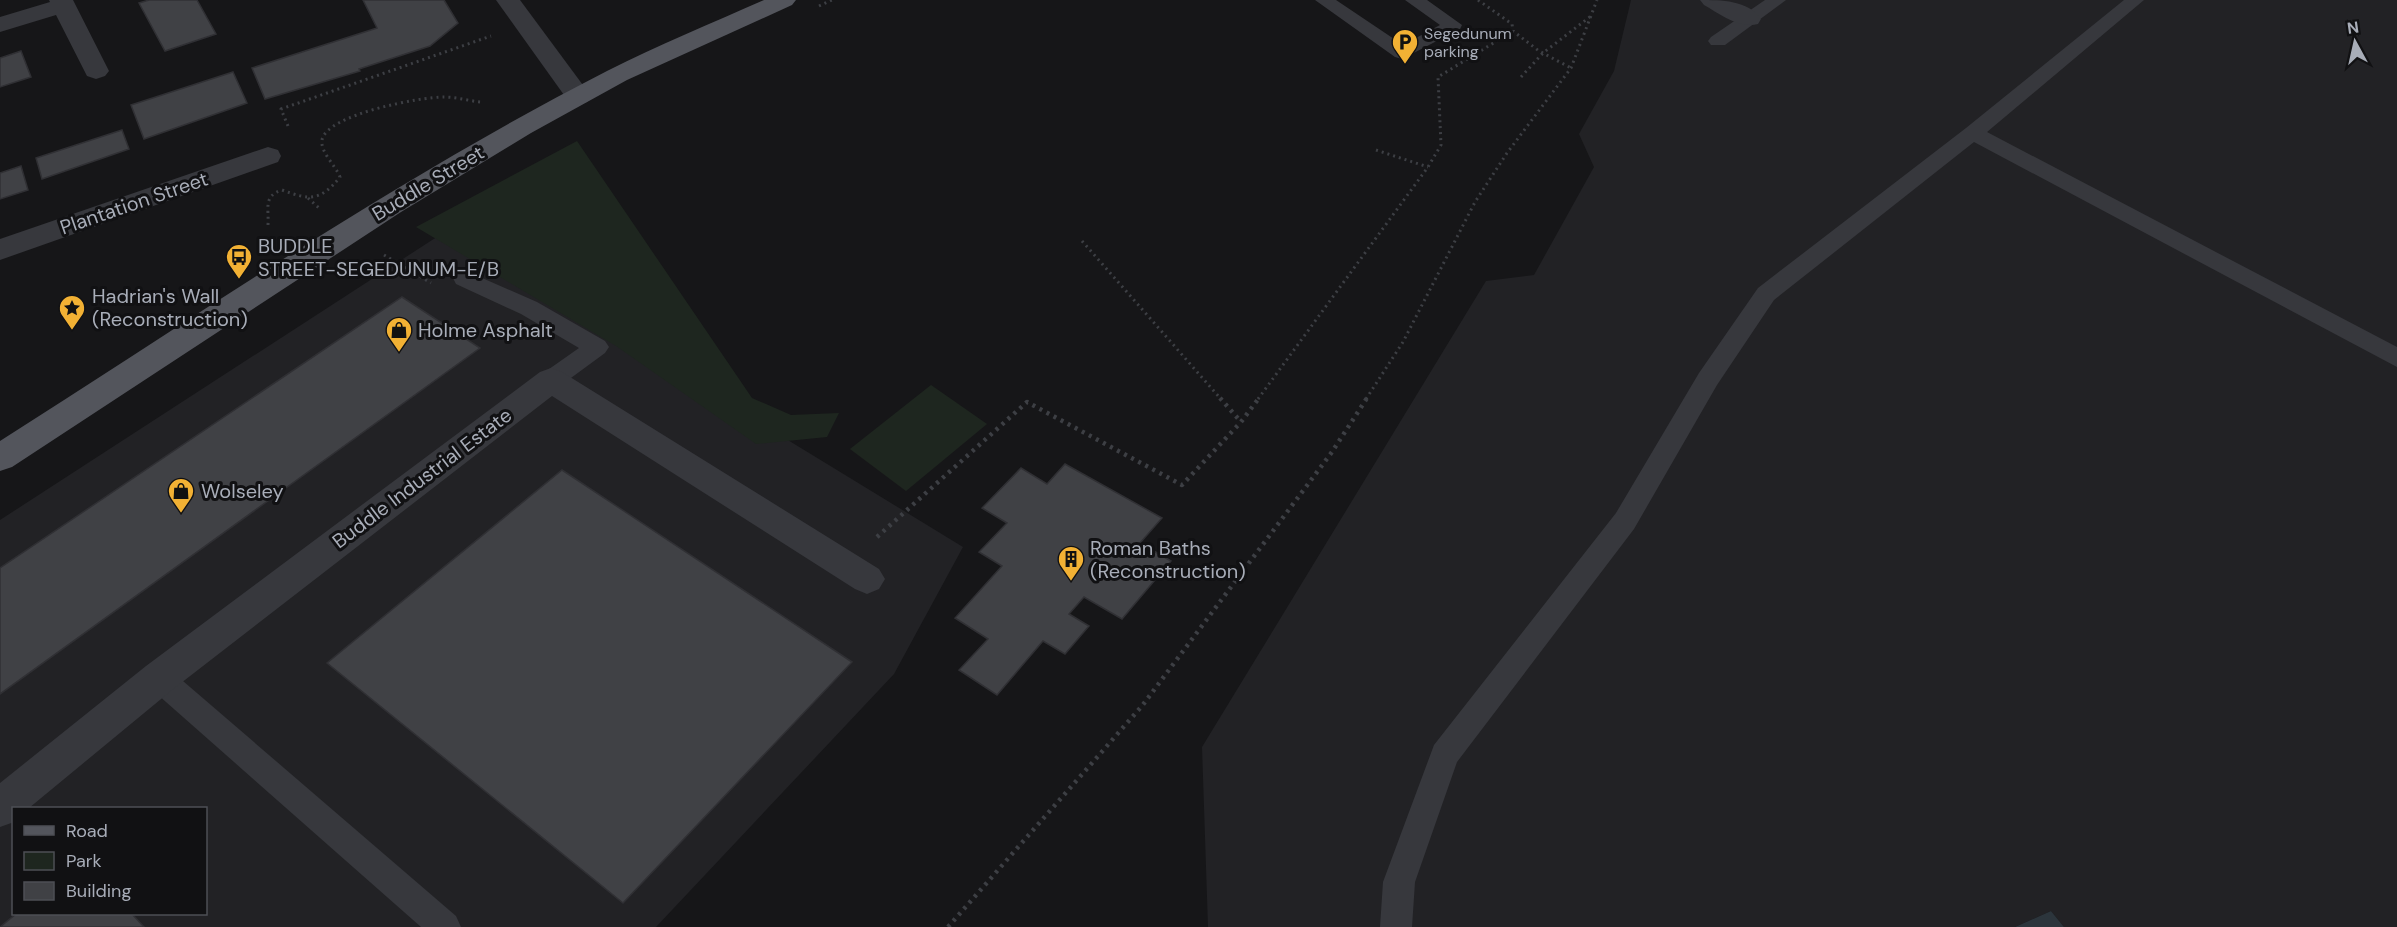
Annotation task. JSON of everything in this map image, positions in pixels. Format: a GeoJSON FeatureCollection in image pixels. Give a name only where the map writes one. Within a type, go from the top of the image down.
{"type":"FeatureCollection","features":[{"type":"Feature","properties":{"kind":"main road","name":"Buddle Street"},"geometry":{"type":"LineString","coordinates":[[0,458],[391,205],[578,96],[666,52],[784,0]]}},
{"type":"Feature","properties":{"kind":"street"},"geometry":{"type":"LineString","coordinates":[[508,0],[578,96]]}},
{"type":"Feature","properties":{"kind":"street"},"geometry":{"type":"LineString","coordinates":[[1712,0],[1749,19]]}},
{"type":"Feature","properties":{"kind":"street"},"geometry":{"type":"LineString","coordinates":[[0,26],[62,3],[96,71]]}},
{"type":"Feature","properties":{"kind":"street","name":"Plantation Street"},"geometry":{"type":"LineString","coordinates":[[0,250],[268,156]]}},
{"type":"Feature","properties":{"kind":"street"},"geometry":{"type":"LineString","coordinates":[[550,380],[856,572]]}},
{"type":"Feature","properties":{"kind":"street","name":"Buddle Industrial Estate"},"geometry":{"type":"LineString","coordinates":[[0,808],[159,678],[550,380]]}},
{"type":"Feature","properties":{"kind":"lane"},"geometry":{"type":"LineString","coordinates":[[1324,0],[1402,53],[1452,25],[1414,0]]}},
{"type":"Feature","properties":{"kind":"lane"},"geometry":{"type":"LineString","coordinates":[[1718,41],[1777,0]]}},
{"type":"Feature","properties":{"kind":"lane"},"geometry":{"type":"LineString","coordinates":[[1396,927],[1399,882],[1445,755],[1625,522],[1708,379],[1766,294],[1973,133],[2135,0]]}},
{"type":"Feature","properties":{"kind":"lane"},"geometry":{"type":"LineString","coordinates":[[1973,133],[2397,358]]}},
{"type":"Feature","properties":{"kind":"lane"},"geometry":{"type":"LineString","coordinates":[[464,278],[529,308],[597,347],[550,380]]}},
{"type":"Feature","properties":{"kind":"lane"},"geometry":{"type":"LineString","coordinates":[[159,678],[445,927]]}},
{"type":"Feature","properties":{"kind":"path"},"geometry":{"type":"LineString","coordinates":[[1478,0],[1512,24],[1513,31],[1543,53],[1571,68]]}},
{"type":"Feature","properties":{"kind":"path"},"geometry":{"type":"LineString","coordinates":[[948,927],[1142,706],[1332,452],[1403,342],[1475,202],[1507,153],[1571,68],[1597,0]]}},
{"type":"Feature","properties":{"kind":"path"},"geometry":{"type":"LineString","coordinates":[[1521,77],[1543,53],[1592,15]]}},
{"type":"Feature","properties":{"kind":"path"},"geometry":{"type":"LineString","coordinates":[[268,156],[295,143],[280,108],[526,25]]}},
{"type":"Feature","properties":{"kind":"path"},"geometry":{"type":"LineString","coordinates":[[856,572],[1027,402],[1182,485],[1241,422],[1428,167],[1441,145],[1438,77],[1513,31]]}},
{"type":"Feature","properties":{"kind":"path"},"geometry":{"type":"LineString","coordinates":[[268,225],[269,197],[272,193],[282,190],[298,198],[308,198],[328,189],[340,177],[322,140],[326,131],[335,123],[371,110],[428,99],[443,97],[481,102]]}},
{"type":"Feature","properties":{"kind":"path"},"geometry":{"type":"LineString","coordinates":[[1376,150],[1428,167]]}},
{"type":"Feature","properties":{"kind":"path"},"geometry":{"type":"LineString","coordinates":[[1082,241],[1241,422]]}},
{"type":"Feature","properties":{"kind":"path"},"geometry":{"type":"LineString","coordinates":[[382,254],[429,283],[464,278]]}},
{"type":"Feature","properties":{"kind":"shaded area"},"geometry":{"type":"Polygon","coordinates":[[[1631,0],[2397,0],[2397,927],[2064,927],[2051,911],[2015,927],[1208,927],[1202,747],[1486,281],[1534,275],[1594,167],[1579,134],[1614,71],[1631,0]]]}},
{"type":"Feature","properties":{"kind":"shaded area"},"geometry":{"type":"Polygon","coordinates":[[[446,231],[963,547],[894,674],[656,927],[0,927],[0,520],[446,231]]]}},
{"type":"Feature","properties":{"kind":"shaded area"},"geometry":{"type":"Polygon","coordinates":[[[2051,911],[2064,927],[2015,927],[2051,911]]]}},
{"type":"Feature","properties":{"kind":"green space"},"geometry":{"type":"Polygon","coordinates":[[[577,141],[752,398],[791,415],[839,413],[827,437],[756,444],[616,346],[416,227],[577,141]]]}},
{"type":"Feature","properties":{"kind":"green space"},"geometry":{"type":"Polygon","coordinates":[[[931,385],[987,424],[906,491],[850,449],[931,385]]]}},
{"type":"Feature","properties":{"kind":"building"},"geometry":{"type":"Polygon","coordinates":[[[149,0],[197,0],[216,34],[165,51],[139,3],[149,0]]]}},
{"type":"Feature","properties":{"kind":"building"},"geometry":{"type":"Polygon","coordinates":[[[363,0],[444,0],[458,23],[430,46],[359,69],[360,71],[265,99],[252,68],[377,28],[363,0]]]}},
{"type":"Feature","properties":{"kind":"building"},"geometry":{"type":"Polygon","coordinates":[[[21,51],[31,77],[0,87],[0,58],[21,51]]]}},
{"type":"Feature","properties":{"kind":"building"},"geometry":{"type":"Polygon","coordinates":[[[233,72],[247,103],[144,139],[131,105],[233,72]]]}},
{"type":"Feature","properties":{"kind":"building"},"geometry":{"type":"Polygon","coordinates":[[[122,130],[129,149],[42,179],[36,158],[122,130]]]}},
{"type":"Feature","properties":{"kind":"building"},"geometry":{"type":"Polygon","coordinates":[[[21,166],[28,190],[0,199],[0,173],[21,166]]]}},
{"type":"Feature","properties":{"kind":"building"},"geometry":{"type":"Polygon","coordinates":[[[402,297],[480,348],[0,694],[0,568],[402,297]]]}},
{"type":"Feature","properties":{"kind":"building","name":"Roman Baths (Reconstruction)"},"geometry":{"type":"Polygon","coordinates":[[[1065,464],[1162,518],[1140,543],[1171,561],[1122,619],[1084,597],[1069,614],[1089,626],[1065,654],[1043,641],[997,695],[959,670],[988,639],[955,618],[1002,566],[979,552],[1007,523],[982,508],[1021,468],[1047,484],[1065,464]]]}},
{"type":"Feature","properties":{"kind":"building"},"geometry":{"type":"Polygon","coordinates":[[[562,470],[852,662],[623,903],[327,663],[562,470]]]}},
{"type":"Feature","properties":{"kind":"building"},"geometry":{"type":"Polygon","coordinates":[[[15,915],[133,915],[144,927],[0,927],[15,915]]]}},
{"type":"Feature","properties":{"kind":"place","name":"Segedunum parking"},"geometry":{"type":"Point","coordinates":[1405,65]}},
{"type":"Feature","properties":{"kind":"place","name":"BUDDLE STREET-SEGEDUNUM-E/B"},"geometry":{"type":"Point","coordinates":[239,280]}},
{"type":"Feature","properties":{"kind":"place","name":"Hadrian's Wall (Reconstruction)"},"geometry":{"type":"Point","coordinates":[72,331]}},
{"type":"Feature","properties":{"kind":"place","name":"Holme Asphalt"},"geometry":{"type":"Point","coordinates":[399,353]}},
{"type":"Feature","properties":{"kind":"place","name":"Wolseley"},"geometry":{"type":"Point","coordinates":[181,514]}},
{"type":"Feature","properties":{"kind":"place","name":"Roman Baths (Reconstruction)"},"geometry":{"type":"Point","coordinates":[1071,582]}}]}
